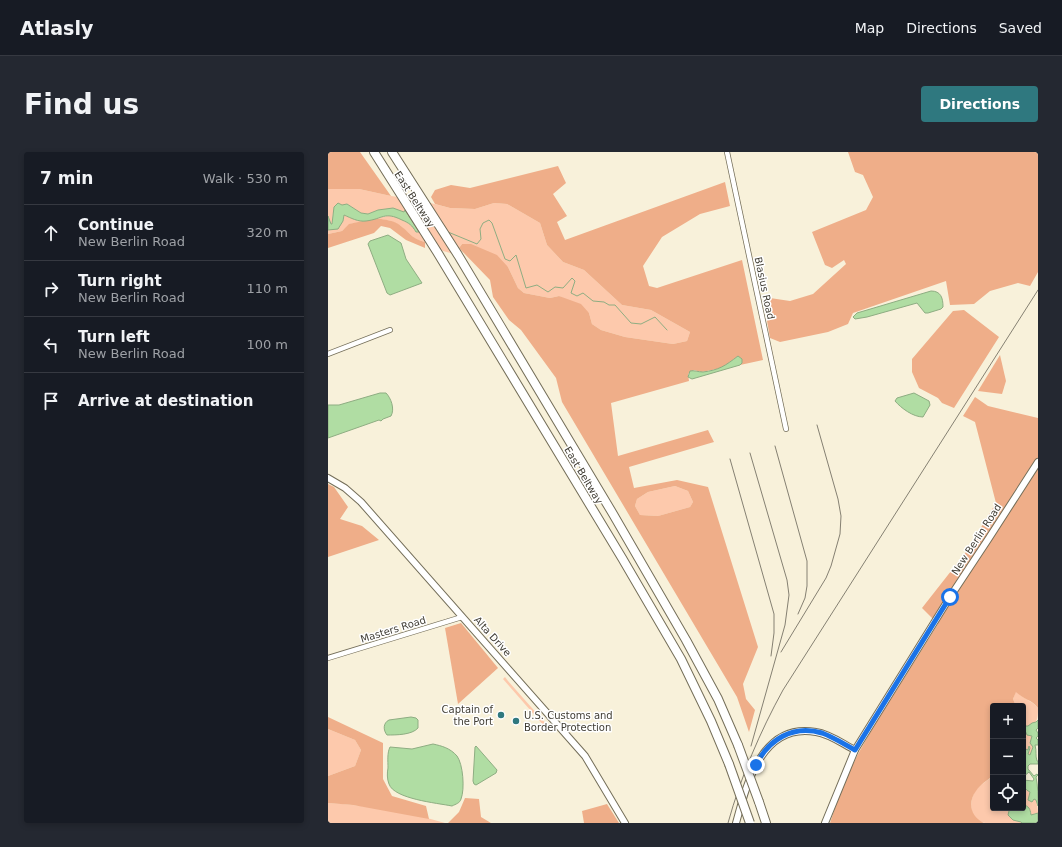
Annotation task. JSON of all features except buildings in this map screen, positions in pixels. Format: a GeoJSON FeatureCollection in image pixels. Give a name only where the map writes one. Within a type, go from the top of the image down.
{"type":"FeatureCollection","features":[{"type":"Feature","properties":{"kind":"highway","name":"East Beltway"},"geometry":{"type":"LineString","coordinates":[[374,152],[439,255],[622,558],[681,659],[711,721],[729,764],[750,823]]}},
{"type":"Feature","properties":{"kind":"highway","name":"East Beltway"},"geometry":{"type":"LineString","coordinates":[[392,152],[458,255],[613,514],[686,640],[718,699],[738,745],[766,823]]}},
{"type":"Feature","properties":{"kind":"street","name":"Blasius Road"},"geometry":{"type":"LineString","coordinates":[[727,152],[786,429]]}},
{"type":"Feature","properties":{"kind":"street"},"geometry":{"type":"LineString","coordinates":[[328,354],[390,330]]}},
{"type":"Feature","properties":{"kind":"street","name":"New Berlin Road"},"geometry":{"type":"LineString","coordinates":[[825,823],[855,750],[950,597],[1038,462]]}},
{"type":"Feature","properties":{"kind":"street","name":"Alta Drive"},"geometry":{"type":"LineString","coordinates":[[328,478],[345,488],[361,502],[585,756],[625,823]]}},
{"type":"Feature","properties":{"kind":"street","name":"Masters Road"},"geometry":{"type":"LineString","coordinates":[[328,658],[462,617]]}},
{"type":"Feature","properties":{"kind":"street"},"geometry":{"type":"LineString","coordinates":[[736,823],[749,782],[760,757],[764,750],[780,737],[798,731],[816,732],[828,736],[855,750]]}},
{"type":"Feature","properties":{"kind":"shaded area"},"geometry":{"type":"Polygon","coordinates":[[[328,152],[360,152],[391,196],[359,189],[328,189],[328,152]]]}},
{"type":"Feature","properties":{"kind":"shaded area"},"geometry":{"type":"Polygon","coordinates":[[[848,152],[1038,152],[1038,272],[1030,286],[1018,283],[990,291],[974,304],[950,305],[946,281],[853,313],[848,324],[828,332],[780,342],[770,338],[764,303],[770,298],[790,301],[813,294],[846,264],[844,260],[832,268],[825,265],[812,232],[866,210],[873,197],[863,175],[855,172],[848,152]]]}},
{"type":"Feature","properties":{"kind":"shaded area"},"geometry":{"type":"Polygon","coordinates":[[[558,166],[566,183],[553,194],[567,216],[557,222],[565,240],[725,182],[730,206],[700,214],[662,237],[643,266],[649,286],[657,288],[742,260],[763,360],[740,365],[742,363],[738,356],[723,368],[701,372],[694,370],[688,374],[689,381],[611,403],[618,456],[708,430],[714,442],[629,467],[634,488],[677,480],[708,487],[758,647],[743,684],[746,699],[755,710],[749,732],[737,697],[562,402],[556,378],[521,330],[509,320],[493,297],[490,280],[459,248],[462,244],[471,244],[497,255],[508,267],[518,288],[524,293],[550,298],[559,296],[581,304],[589,313],[592,324],[601,330],[625,337],[673,344],[687,341],[690,332],[651,310],[622,305],[584,270],[563,262],[547,245],[540,223],[507,204],[494,203],[475,209],[450,208],[435,204],[431,197],[435,190],[451,185],[470,188],[558,166]],[[675,486],[648,492],[637,499],[635,506],[640,515],[658,516],[690,507],[693,502],[688,491],[675,486]]]}},
{"type":"Feature","properties":{"kind":"shaded area"},"geometry":{"type":"Polygon","coordinates":[[[328,189],[359,189],[391,196],[415,199],[450,208],[475,209],[494,203],[507,204],[540,223],[547,245],[563,262],[584,270],[622,305],[651,310],[690,332],[687,341],[673,344],[625,337],[601,330],[592,324],[589,313],[559,296],[550,298],[524,293],[518,288],[508,267],[462,244],[454,254],[443,251],[415,239],[401,226],[391,221],[376,218],[393,215],[412,224],[416,232],[419,232],[405,210],[404,212],[378,210],[368,214],[361,213],[347,204],[333,213],[331,224],[328,216],[328,189]]]}},
{"type":"Feature","properties":{"kind":"shaded area"},"geometry":{"type":"Polygon","coordinates":[[[338,203],[342,205],[347,204],[361,213],[368,214],[378,210],[393,208],[404,212],[405,210],[419,232],[416,232],[407,222],[391,216],[360,221],[344,215],[343,221],[338,229],[328,230],[328,216],[332,224],[334,207],[338,203]]]}},
{"type":"Feature","properties":{"kind":"shaded area"},"geometry":{"type":"Polygon","coordinates":[[[344,215],[365,221],[350,224],[342,231],[328,234],[328,230],[343,221],[344,215]]]}},
{"type":"Feature","properties":{"kind":"shaded area"},"geometry":{"type":"Polygon","coordinates":[[[376,218],[395,222],[414,237],[425,242],[425,248],[406,240],[390,228],[381,226],[374,233],[328,248],[328,234],[342,231],[349,224],[376,218]]]}},
{"type":"Feature","properties":{"kind":"shaded area"},"geometry":{"type":"Polygon","coordinates":[[[388,235],[401,243],[406,259],[422,283],[390,295],[387,293],[368,244],[370,241],[388,235]]]}},
{"type":"Feature","properties":{"kind":"shaded area"},"geometry":{"type":"Polygon","coordinates":[[[931,291],[937,292],[941,296],[943,307],[941,309],[925,313],[917,303],[867,317],[855,319],[853,317],[857,313],[931,291]]]}},
{"type":"Feature","properties":{"kind":"shaded area"},"geometry":{"type":"Polygon","coordinates":[[[964,310],[999,337],[954,408],[942,403],[938,398],[919,388],[912,372],[912,359],[953,311],[964,310]]]}},
{"type":"Feature","properties":{"kind":"shaded area"},"geometry":{"type":"Polygon","coordinates":[[[1000,355],[1006,381],[1002,394],[978,391],[1000,355]]]}},
{"type":"Feature","properties":{"kind":"shaded area"},"geometry":{"type":"Polygon","coordinates":[[[738,356],[742,359],[742,363],[740,365],[692,379],[688,377],[690,371],[703,372],[718,369],[738,356]]]}},
{"type":"Feature","properties":{"kind":"shaded area"},"geometry":{"type":"Polygon","coordinates":[[[380,393],[386,393],[392,404],[391,416],[381,421],[379,420],[328,438],[328,405],[339,405],[380,393]]]}},
{"type":"Feature","properties":{"kind":"shaded area"},"geometry":{"type":"Polygon","coordinates":[[[914,393],[929,401],[930,405],[923,417],[919,417],[908,412],[895,401],[897,398],[914,393]]]}},
{"type":"Feature","properties":{"kind":"shaded area"},"geometry":{"type":"Polygon","coordinates":[[[975,397],[988,406],[1038,418],[1038,708],[1016,692],[1013,699],[1015,703],[990,703],[990,778],[978,789],[973,796],[971,805],[973,813],[984,823],[830,823],[843,784],[858,754],[875,724],[938,624],[922,608],[966,552],[996,503],[975,422],[963,416],[975,397]]]}},
{"type":"Feature","properties":{"kind":"shaded area"},"geometry":{"type":"Polygon","coordinates":[[[328,484],[334,487],[348,507],[340,519],[362,526],[379,540],[328,557],[328,484]]]}},
{"type":"Feature","properties":{"kind":"shaded area"},"geometry":{"type":"Polygon","coordinates":[[[675,486],[688,491],[693,502],[690,507],[658,516],[640,515],[635,506],[637,499],[648,492],[675,486]]]}},
{"type":"Feature","properties":{"kind":"shaded area"},"geometry":{"type":"Polygon","coordinates":[[[461,623],[498,668],[458,704],[445,628],[461,623]]]}},
{"type":"Feature","properties":{"kind":"shaded area"},"geometry":{"type":"Polygon","coordinates":[[[505,677],[547,725],[545,727],[503,679],[505,677]]]}},
{"type":"Feature","properties":{"kind":"shaded area"},"geometry":{"type":"Polygon","coordinates":[[[1016,691],[1038,708],[1038,716],[1034,724],[1026,726],[1026,703],[1015,703],[1013,699],[1016,691]]]}},
{"type":"Feature","properties":{"kind":"shaded area"},"geometry":{"type":"Polygon","coordinates":[[[328,717],[383,743],[383,779],[392,796],[426,806],[429,819],[353,805],[328,803],[328,776],[355,766],[361,750],[355,740],[328,729],[328,717]]]}},
{"type":"Feature","properties":{"kind":"shaded area"},"geometry":{"type":"Polygon","coordinates":[[[411,717],[418,720],[418,728],[412,732],[404,734],[387,735],[384,727],[387,721],[411,717]]]}},
{"type":"Feature","properties":{"kind":"shaded area"},"geometry":{"type":"Polygon","coordinates":[[[1038,720],[1038,728],[1036,730],[1038,736],[1036,738],[1038,740],[1038,745],[1035,745],[1038,764],[1030,764],[1028,769],[1034,776],[1037,774],[1038,775],[1036,777],[1038,787],[1038,806],[1036,800],[1034,799],[1032,802],[1028,800],[1030,792],[1026,789],[1026,780],[1033,781],[1034,779],[1029,772],[1026,774],[1026,749],[1028,750],[1029,746],[1030,748],[1028,754],[1030,755],[1033,747],[1030,743],[1032,736],[1027,735],[1026,726],[1038,720]]]}},
{"type":"Feature","properties":{"kind":"shaded area"},"geometry":{"type":"Polygon","coordinates":[[[328,729],[355,740],[361,750],[355,766],[328,776],[328,729]]]}},
{"type":"Feature","properties":{"kind":"shaded area"},"geometry":{"type":"Polygon","coordinates":[[[1026,731],[1032,736],[1033,747],[1030,755],[1028,754],[1030,748],[1029,746],[1028,750],[1026,749],[1026,731]]]}},
{"type":"Feature","properties":{"kind":"shaded area"},"geometry":{"type":"Polygon","coordinates":[[[433,744],[452,751],[457,756],[461,765],[463,783],[462,795],[460,802],[452,806],[407,797],[393,789],[388,782],[388,752],[390,747],[412,749],[433,744]]]}},
{"type":"Feature","properties":{"kind":"shaded area"},"geometry":{"type":"Polygon","coordinates":[[[476,746],[497,770],[496,773],[476,785],[473,781],[476,746]]]}},
{"type":"Feature","properties":{"kind":"shaded area"},"geometry":{"type":"Polygon","coordinates":[[[990,778],[990,811],[1009,811],[1008,815],[1013,820],[1022,823],[985,823],[976,818],[973,814],[971,804],[973,794],[990,778]]]}},
{"type":"Feature","properties":{"kind":"shaded area"},"geometry":{"type":"Polygon","coordinates":[[[1026,788],[1034,799],[1037,800],[1038,813],[1035,813],[1033,816],[1031,815],[1027,806],[1026,788]]]}},
{"type":"Feature","properties":{"kind":"shaded area"},"geometry":{"type":"Polygon","coordinates":[[[465,798],[479,799],[481,817],[491,823],[448,823],[459,812],[465,798]]]}},
{"type":"Feature","properties":{"kind":"shaded area"},"geometry":{"type":"Polygon","coordinates":[[[328,803],[357,805],[387,810],[445,823],[328,823],[328,803]]]}},
{"type":"Feature","properties":{"kind":"shaded area"},"geometry":{"type":"Polygon","coordinates":[[[607,804],[619,823],[584,823],[582,811],[607,804]]]}},
{"type":"Feature","properties":{"kind":"shaded area"},"geometry":{"type":"Polygon","coordinates":[[[1026,806],[1029,808],[1031,815],[1038,813],[1038,823],[1022,823],[1013,820],[1008,815],[1009,811],[1026,811],[1026,806]]]}},
{"type":"Feature","properties":{"kind":"waterway"},"geometry":{"type":"LineString","coordinates":[[448,232],[477,244],[481,239],[480,229],[483,223],[489,220],[492,223],[505,259],[510,261],[516,255],[526,288],[537,285],[548,292],[555,287],[563,288],[572,278],[575,281],[571,293],[577,296],[583,293],[593,301],[615,305],[631,323],[641,324],[655,317],[667,330]]}},
{"type":"Feature","properties":{"kind":"waterway"},"geometry":{"type":"LineString","coordinates":[[422,222],[436,227]]}},
{"type":"Feature","properties":{"kind":"railway"},"geometry":{"type":"LineString","coordinates":[[728,823],[739,788],[752,755],[783,690],[1038,290]]}},
{"type":"Feature","properties":{"kind":"railway"},"geometry":{"type":"LineString","coordinates":[[781,652],[826,578],[840,534],[841,516],[838,499],[817,425]]}},
{"type":"Feature","properties":{"kind":"railway"},"geometry":{"type":"LineString","coordinates":[[775,446],[807,561],[807,586],[805,598],[798,614]]}},
{"type":"Feature","properties":{"kind":"railway"},"geometry":{"type":"LineString","coordinates":[[750,453],[787,580],[789,595],[785,625],[751,746]]}},
{"type":"Feature","properties":{"kind":"railway"},"geometry":{"type":"LineString","coordinates":[[730,459],[774,614],[774,633],[771,656]]}},
{"type":"Feature","properties":{"kind":"place","name":"Captain of the Port"},"geometry":{"type":"Point","coordinates":[501,715]}},
{"type":"Feature","properties":{"kind":"place","name":"U.S. Customs and Border Protection"},"geometry":{"type":"Point","coordinates":[516,721]}},
{"type":"Feature","properties":{"kind":"route"},"geometry":{"type":"LineString","coordinates":[[756,765],[764,750],[771,744],[788,733],[798,731],[822,733],[855,750],[950,597]]}}]}
